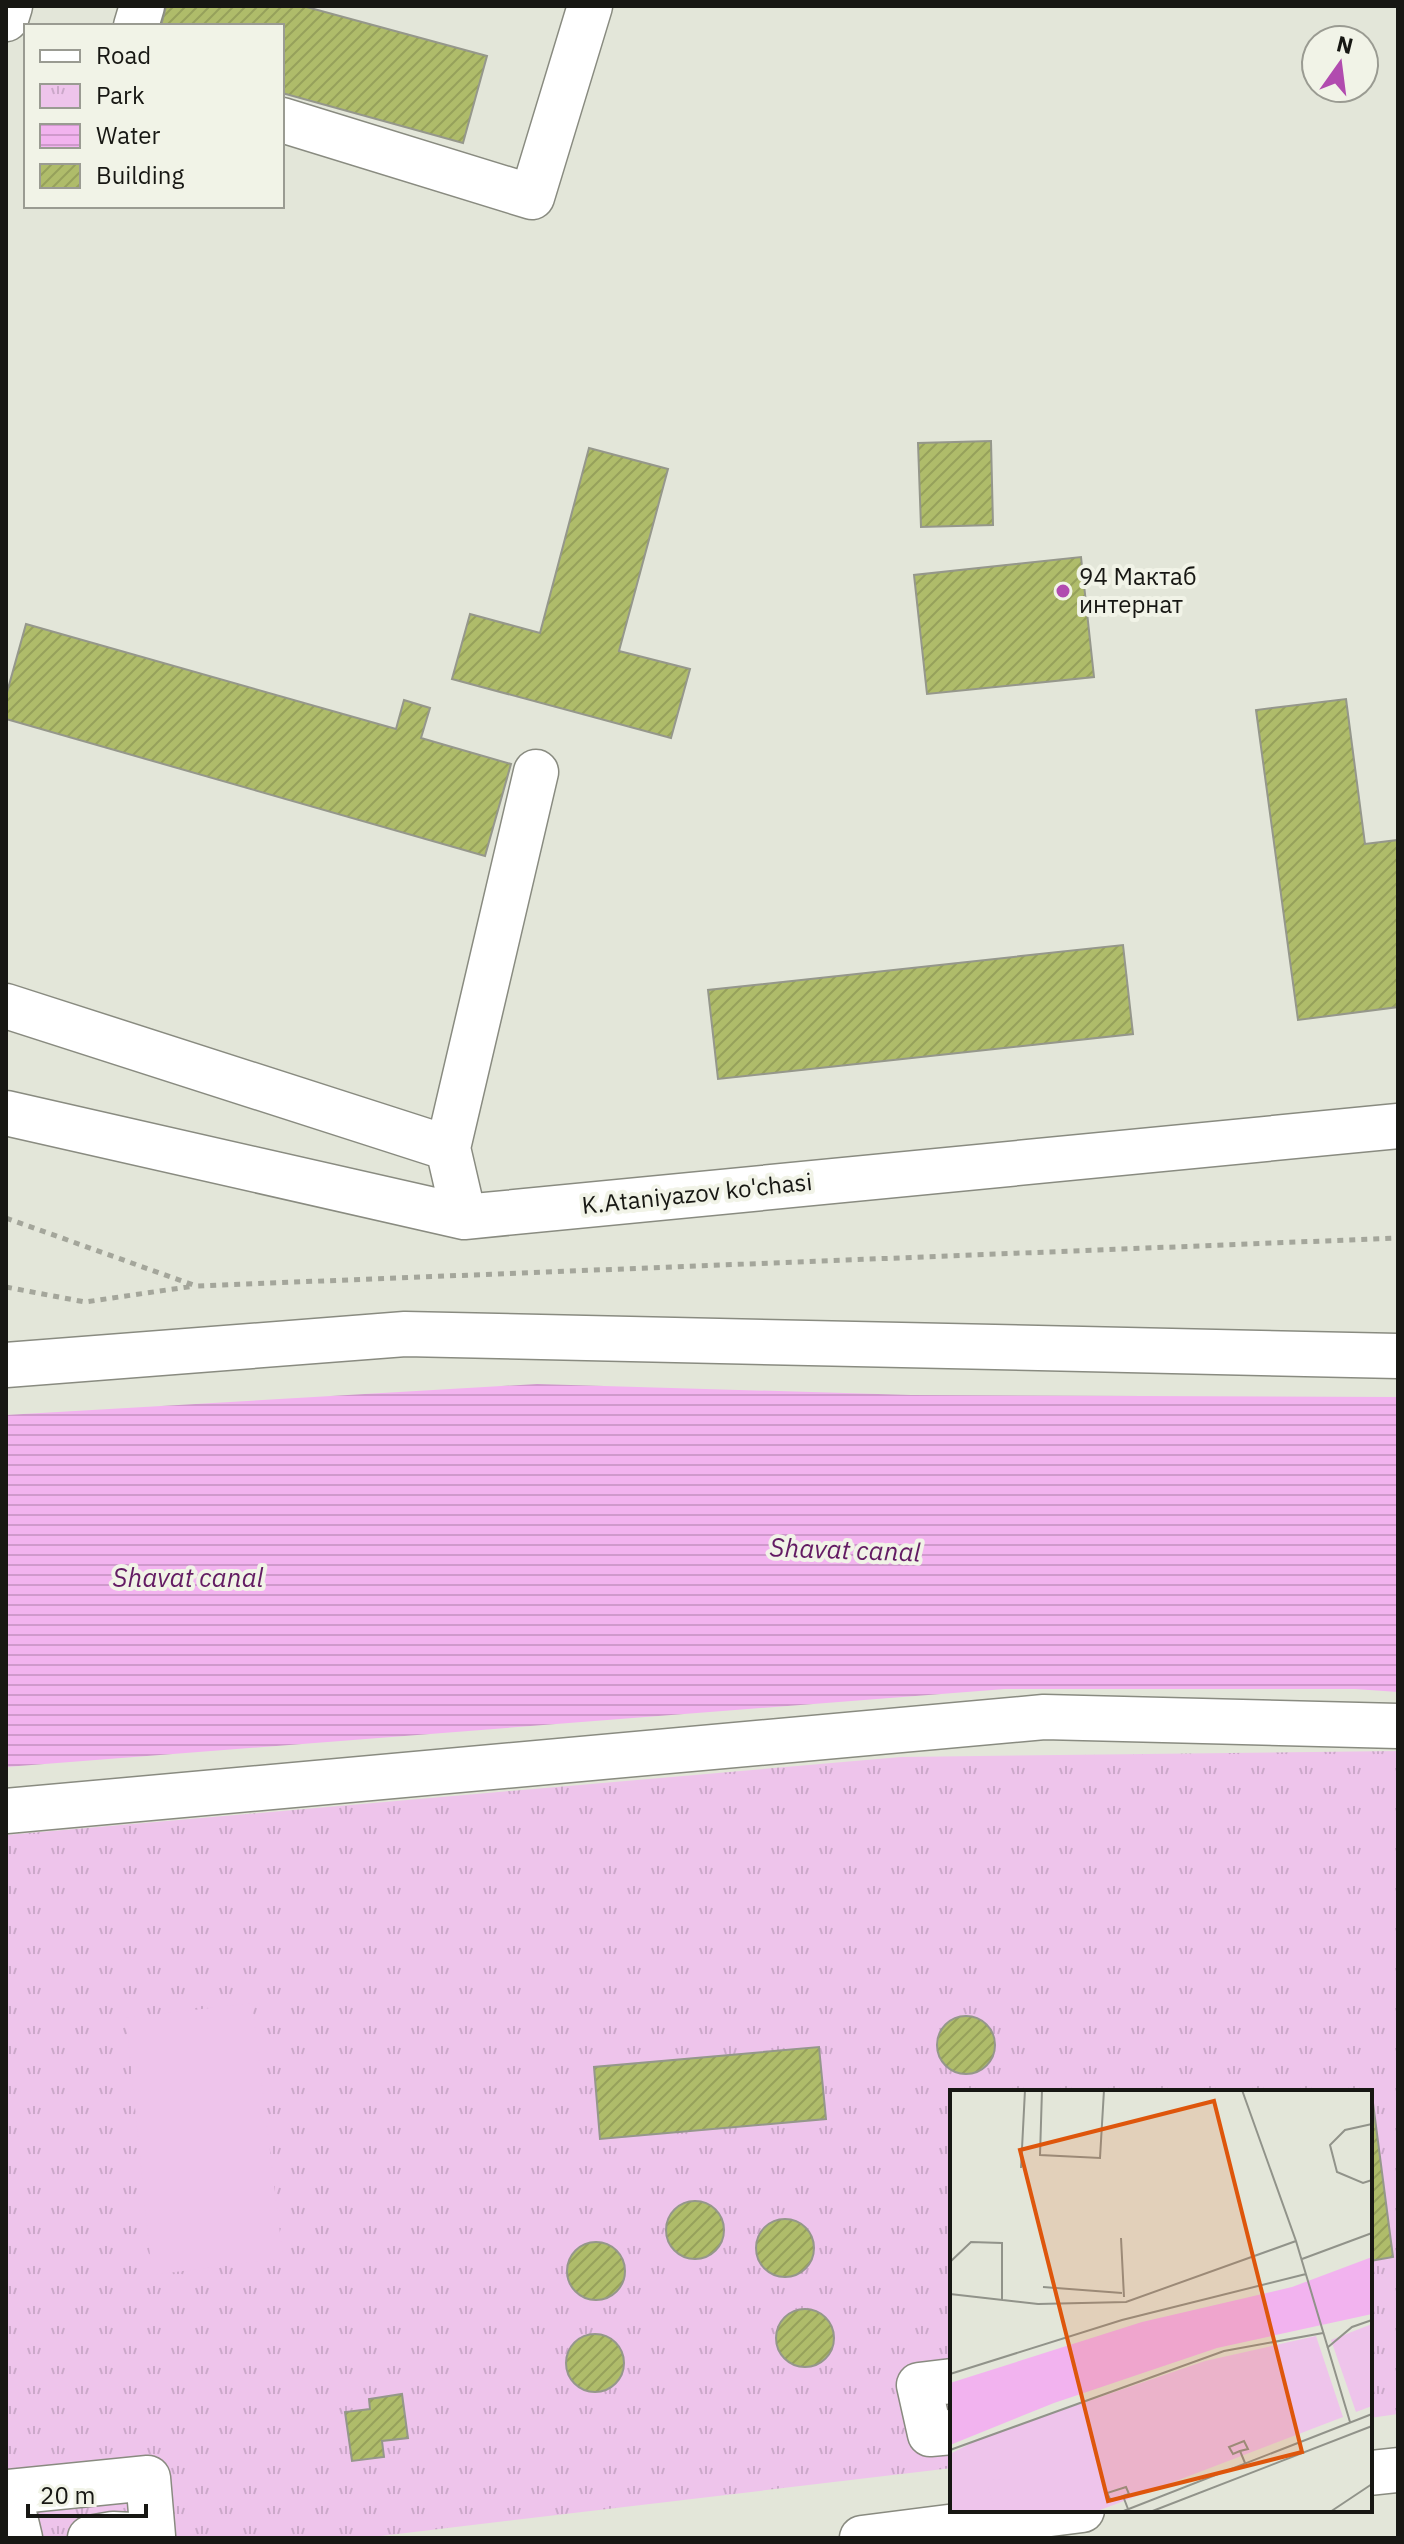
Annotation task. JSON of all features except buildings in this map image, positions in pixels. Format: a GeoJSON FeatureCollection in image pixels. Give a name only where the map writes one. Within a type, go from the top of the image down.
{"type":"FeatureCollection","features":[{"type":"Feature","properties":{"kind":"street"},"geometry":{"type":"LineString","coordinates":[[6,19],[10,6]]}},
{"type":"Feature","properties":{"kind":"street"},"geometry":{"type":"LineString","coordinates":[[284,121],[532,197],[590,6]]}},
{"type":"Feature","properties":{"kind":"street"},"geometry":{"type":"LineString","coordinates":[[464,1217],[448,1148],[536,772]]}},
{"type":"Feature","properties":{"kind":"street"},"geometry":{"type":"LineString","coordinates":[[6,1006],[448,1148]]}},
{"type":"Feature","properties":{"kind":"street","name":"K.Ataniyazov ko'chasi"},"geometry":{"type":"LineString","coordinates":[[6,1113],[464,1217],[1398,1126]]}},
{"type":"Feature","properties":{"kind":"street"},"geometry":{"type":"LineString","coordinates":[[6,1365],[405,1334],[1398,1356]]}},
{"type":"Feature","properties":{"kind":"street"},"geometry":{"type":"LineString","coordinates":[[6,1811],[1044,1717],[1398,1726]]}},
{"type":"Feature","properties":{"kind":"street"},"geometry":{"type":"LineString","coordinates":[[950,2381],[919,2385],[930,2434],[950,2432]]}},
{"type":"Feature","properties":{"kind":"street"},"geometry":{"type":"LineString","coordinates":[[1372,2473],[1398,2470]]}},
{"type":"Feature","properties":{"kind":"street"},"geometry":{"type":"LineString","coordinates":[[20,2538],[9,2492],[148,2478],[153,2536],[105,2537]]}},
{"type":"Feature","properties":{"kind":"street"},"geometry":{"type":"LineString","coordinates":[[862,2538],[997,2515],[1048,2512]]}},
{"type":"Feature","properties":{"kind":"path"},"geometry":{"type":"LineString","coordinates":[[6,1218],[196,1286]]}},
{"type":"Feature","properties":{"kind":"path"},"geometry":{"type":"LineString","coordinates":[[6,1287],[85,1302],[196,1286],[1398,1238]]}},
{"type":"Feature","properties":{"kind":"green space"},"geometry":{"type":"Polygon","coordinates":[[[1398,1751],[1398,2414],[1372,2418],[1372,2090],[950,2090],[950,2468],[364,2538],[6,2538],[6,1835],[901,1757],[1398,1751]]]}},
{"type":"Feature","properties":{"kind":"green space"},"geometry":{"type":"Polygon","coordinates":[[[252,2003],[283,2258],[152,2275],[126,2018],[252,2003]]]}},
{"type":"Feature","properties":{"kind":"water","name":"Shavat canal"},"geometry":{"type":"Polygon","coordinates":[[[537,1384],[911,1395],[1398,1397],[1398,1692],[1355,1689],[1005,1689],[6,1767],[6,1415],[537,1384]]]}},
{"type":"Feature","properties":{"kind":"place","name":"94 Мактаб интернат"},"geometry":{"type":"Point","coordinates":[1063,591]}}]}
